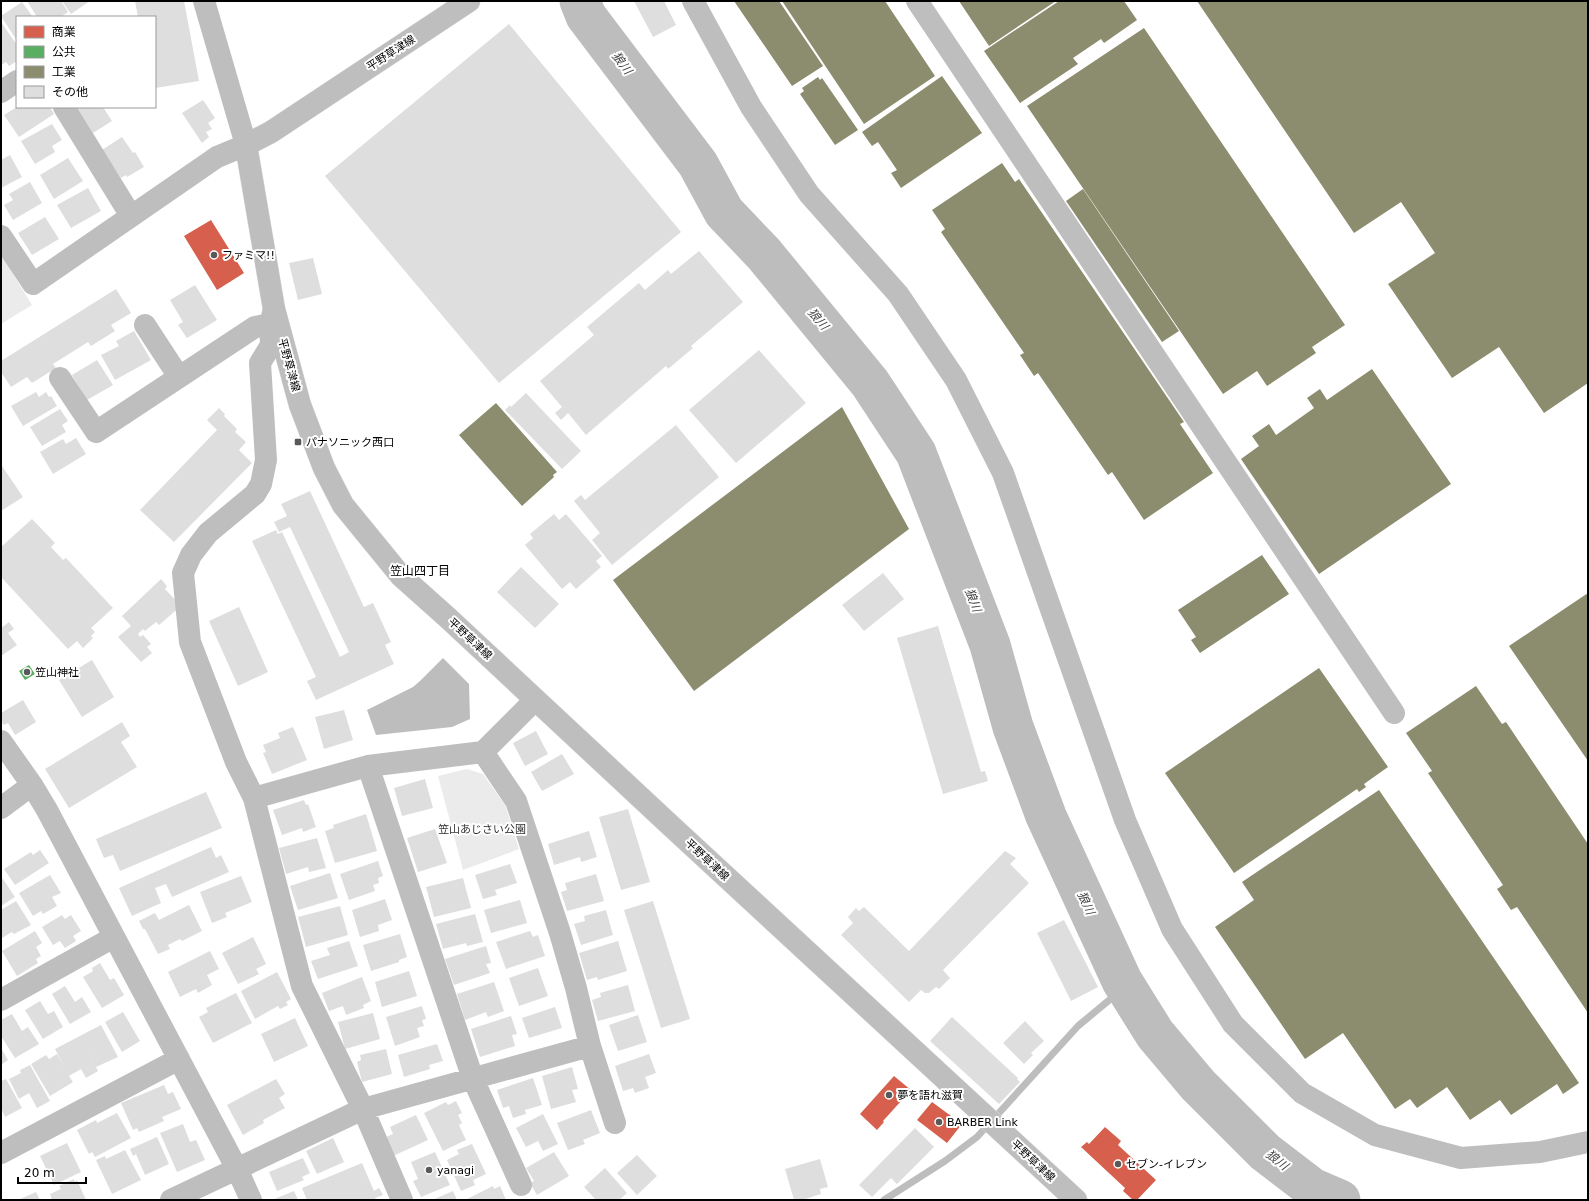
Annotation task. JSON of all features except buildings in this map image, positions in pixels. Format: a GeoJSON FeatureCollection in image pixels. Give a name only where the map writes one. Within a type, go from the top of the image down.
{"type":"FeatureCollection","features":[{"type":"Feature","properties":{"kind":"street"},"geometry":{"type":"LineString","coordinates":[[1,236],[33,284],[217,157],[246,145],[204,1]]}},
{"type":"Feature","properties":{"kind":"street","name":"平野草津線"},"geometry":{"type":"LineString","coordinates":[[469,1],[271,132],[246,145],[272,316],[300,405],[324,468],[343,505],[401,576],[1076,1200]]}},
{"type":"Feature","properties":{"kind":"street"},"geometry":{"type":"LineString","coordinates":[[693,1],[751,107],[809,194],[898,294],[956,380],[1003,473],[1125,820],[1172,929],[1233,1024],[1302,1093],[1375,1135],[1461,1158],[1540,1152],[1588,1142]]}},
{"type":"Feature","properties":{"kind":"street"},"geometry":{"type":"LineString","coordinates":[[917,1],[1394,713]]}},
{"type":"Feature","properties":{"kind":"street"},"geometry":{"type":"LineString","coordinates":[[1,92],[16,82]]}},
{"type":"Feature","properties":{"kind":"street"},"geometry":{"type":"LineString","coordinates":[[65,108],[131,216]]}},
{"type":"Feature","properties":{"kind":"street"},"geometry":{"type":"LineString","coordinates":[[60,378],[96,432],[272,316]]}},
{"type":"Feature","properties":{"kind":"street"},"geometry":{"type":"LineString","coordinates":[[272,316],[271,345],[260,364],[266,460],[261,484],[254,494],[208,533],[191,555],[183,573],[190,642],[236,762],[254,798],[302,986],[363,1109],[402,1200]]}},
{"type":"Feature","properties":{"kind":"street"},"geometry":{"type":"LineString","coordinates":[[145,325],[179,377]]}},
{"type":"Feature","properties":{"kind":"street"},"geometry":{"type":"LineString","coordinates":[[254,798],[368,766],[483,752],[535,700]]}},
{"type":"Feature","properties":{"kind":"street"},"geometry":{"type":"LineString","coordinates":[[1,741],[32,785],[47,810],[237,1169],[251,1200]]}},
{"type":"Feature","properties":{"kind":"street"},"geometry":{"type":"LineString","coordinates":[[483,752],[516,801],[560,933],[576,988],[590,1046],[615,1123]]}},
{"type":"Feature","properties":{"kind":"street"},"geometry":{"type":"LineString","coordinates":[[368,766],[473,1079],[521,1185]]}},
{"type":"Feature","properties":{"kind":"street"},"geometry":{"type":"LineString","coordinates":[[1,808],[32,785]]}},
{"type":"Feature","properties":{"kind":"street"},"geometry":{"type":"LineString","coordinates":[[3,993],[114,937]]}},
{"type":"Feature","properties":{"kind":"street"},"geometry":{"type":"LineString","coordinates":[[171,1200],[363,1109],[590,1046]]}},
{"type":"Feature","properties":{"kind":"street"},"geometry":{"type":"LineString","coordinates":[[1,1153],[179,1060]]}},
{"type":"Feature","properties":{"kind":"green space"},"geometry":{"type":"Polygon","coordinates":[[[1,255],[32,305],[1,324],[1,255]]]}},
{"type":"Feature","properties":{"kind":"green space","name":"笠山あじさい公園"},"geometry":{"type":"Polygon","coordinates":[[[467,769],[483,774],[505,805],[519,849],[463,870],[438,776],[467,769]]]}},
{"type":"Feature","properties":{"kind":"shaded area"},"geometry":{"type":"Polygon","coordinates":[[[443,658],[469,684],[470,719],[452,727],[376,735],[367,710],[413,687],[443,658]]]}},
{"type":"Feature","properties":{"kind":"waterway","name":"狼川"},"geometry":{"type":"LineString","coordinates":[[580,1],[586,16],[698,164],[724,212],[764,254],[870,383],[916,453],[990,645],[1013,727],[1046,816],[1122,981],[1155,1034],[1198,1085],[1265,1152],[1312,1188],[1340,1200]]}},
{"type":"Feature","properties":{"kind":"waterway"},"geometry":{"type":"LineString","coordinates":[[884,1200],[945,1161],[977,1137],[1078,1026],[1125,987]]}},
{"type":"Feature","properties":{"kind":"place","name":"ファミマ!!"},"geometry":{"type":"Point","coordinates":[214,255]}},
{"type":"Feature","properties":{"kind":"place","name":"パナソニック西口"},"geometry":{"type":"Point","coordinates":[298,442]}},
{"type":"Feature","properties":{"kind":"place","name":"笠山神社"},"geometry":{"type":"Point","coordinates":[27,672]}},
{"type":"Feature","properties":{"kind":"place","name":"夢を語れ滋賀"},"geometry":{"type":"Point","coordinates":[889,1095]}},
{"type":"Feature","properties":{"kind":"place","name":"BARBER Link"},"geometry":{"type":"Point","coordinates":[939,1122]}},
{"type":"Feature","properties":{"kind":"place","name":"セブン-イレブン"},"geometry":{"type":"Point","coordinates":[1118,1164]}},
{"type":"Feature","properties":{"kind":"place","name":"yanagi"},"geometry":{"type":"Point","coordinates":[429,1170]}},
{"type":"Feature","properties":{"kind":"district","name":"笠山四丁目"},"geometry":{"type":"Point","coordinates":[420,571]}}]}
